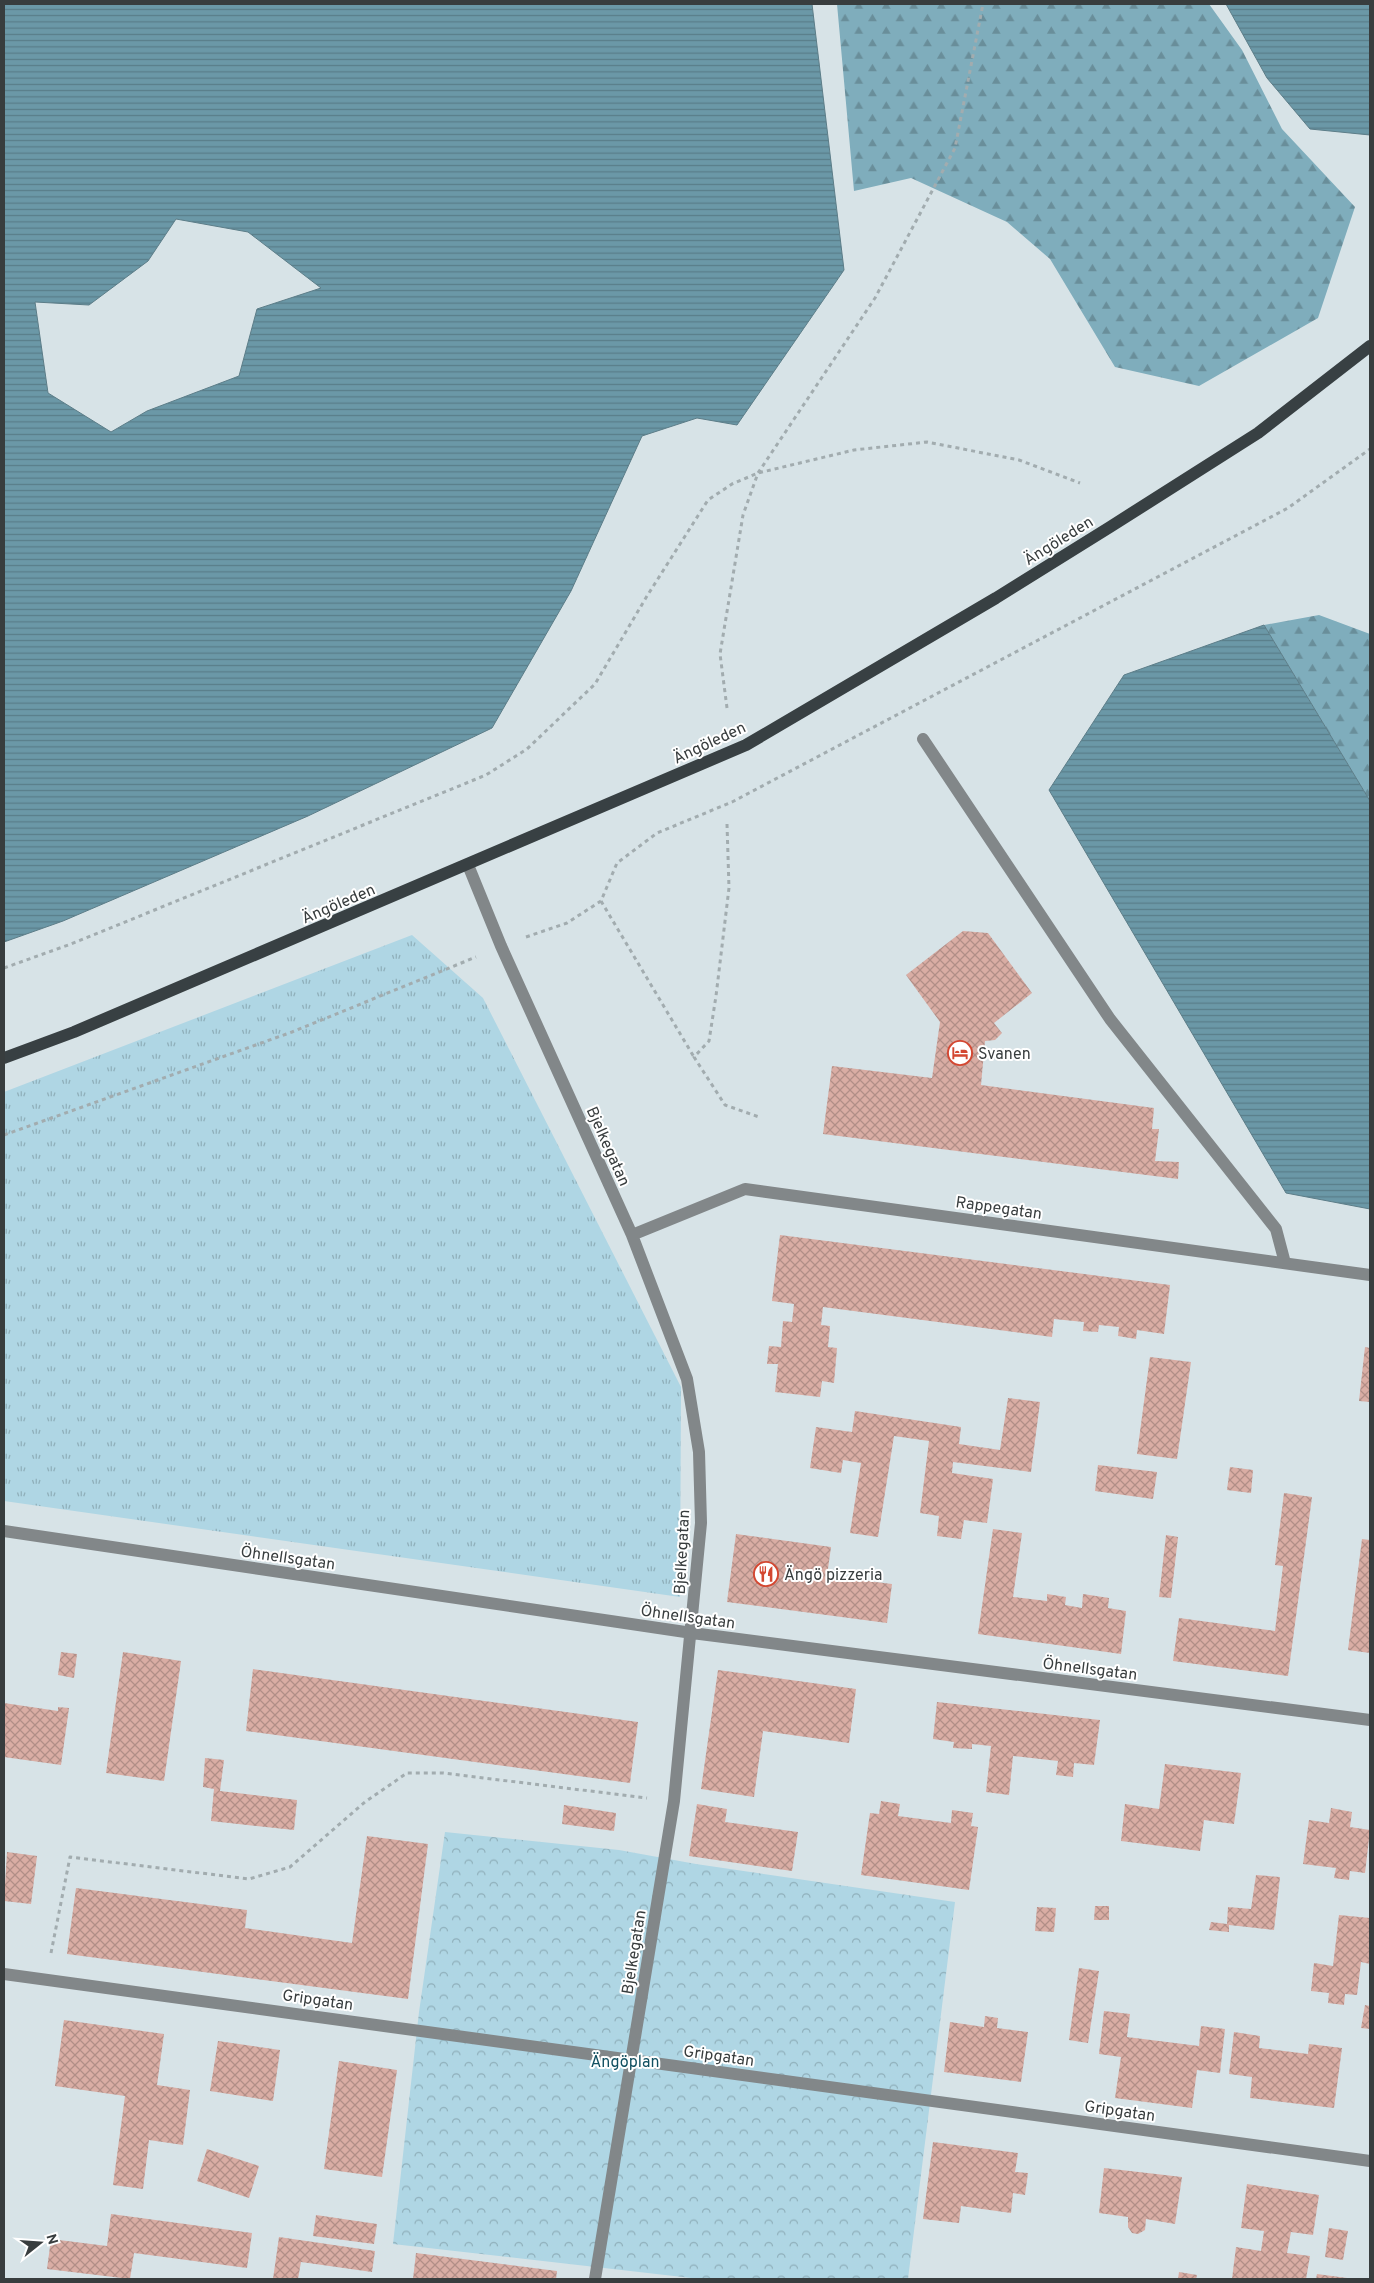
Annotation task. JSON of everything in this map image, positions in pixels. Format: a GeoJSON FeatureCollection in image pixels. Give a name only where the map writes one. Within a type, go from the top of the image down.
{"type":"FeatureCollection","features":[{"type":"Feature","properties":{"kind":"main road","name":"Ängöleden"},"geometry":{"type":"LineString","coordinates":[[4,1058],[74,1032],[746,745],[988,602],[1258,433],[1370,346]]}},
{"type":"Feature","properties":{"kind":"street"},"geometry":{"type":"LineString","coordinates":[[923,739],[1110,1019],[1276,1229],[1286,1263]]}},
{"type":"Feature","properties":{"kind":"street","name":"Bjelkegatan"},"geometry":{"type":"LineString","coordinates":[[468,865],[501,946],[632,1236],[687,1379],[699,1452],[701,1523],[692,1633],[674,1801],[594,2279]]}},
{"type":"Feature","properties":{"kind":"street","name":"Rappegatan"},"geometry":{"type":"LineString","coordinates":[[632,1236],[745,1189],[1370,1275]]}},
{"type":"Feature","properties":{"kind":"street","name":"Öhnellsgatan"},"geometry":{"type":"LineString","coordinates":[[4,1531],[692,1633],[1370,1720]]}},
{"type":"Feature","properties":{"kind":"street","name":"Gripgatan"},"geometry":{"type":"LineString","coordinates":[[4,1974],[46,1978],[1370,2161]]}},
{"type":"Feature","properties":{"kind":"path"},"geometry":{"type":"LineString","coordinates":[[727,708],[720,654],[743,515],[758,473],[875,298],[955,148],[983,4]]}},
{"type":"Feature","properties":{"kind":"path"},"geometry":{"type":"LineString","coordinates":[[4,968],[71,944],[477,779],[511,759],[527,748],[595,684],[647,596],[708,500],[732,484],[758,473],[854,450],[927,442],[1019,460],[1080,483]]}},
{"type":"Feature","properties":{"kind":"path"},"geometry":{"type":"LineString","coordinates":[[4,1135],[292,1032],[501,946],[567,923],[602,901],[617,863],[657,833],[732,802],[1288,508],[1370,449]]}},
{"type":"Feature","properties":{"kind":"path"},"geometry":{"type":"LineString","coordinates":[[694,1057],[709,1041],[716,996],[729,888],[727,824]]}},
{"type":"Feature","properties":{"kind":"path"},"geometry":{"type":"LineString","coordinates":[[602,901],[694,1057],[725,1105],[759,1117]]}},
{"type":"Feature","properties":{"kind":"path"},"geometry":{"type":"LineString","coordinates":[[46,1978],[70,1857],[249,1879],[290,1867],[366,1802],[407,1773],[443,1773],[674,1801]]}},
{"type":"Feature","properties":{"kind":"green space"},"geometry":{"type":"Polygon","coordinates":[[[837,4],[1209,4],[1242,50],[1282,129],[1355,207],[1318,318],[1199,386],[1115,367],[1050,259],[1007,222],[911,178],[854,191],[837,4]]]}},
{"type":"Feature","properties":{"kind":"green space"},"geometry":{"type":"Polygon","coordinates":[[[1319,615],[1370,634],[1370,801],[1264,625],[1319,615]]]}},
{"type":"Feature","properties":{"kind":"green space"},"geometry":{"type":"Polygon","coordinates":[[[412,935],[483,998],[681,1387],[680,1597],[4,1501],[4,1092],[412,935]]]}},
{"type":"Feature","properties":{"kind":"green space","name":"Ängöplan"},"geometry":{"type":"Polygon","coordinates":[[[445,1832],[619,1850],[696,1864],[955,1902],[908,2279],[700,2279],[393,2244],[419,2012],[445,1832]]]}},
{"type":"Feature","properties":{"kind":"shaded area"},"geometry":{"type":"Polygon","coordinates":[[[4,4],[812,4],[844,270],[737,425],[697,418],[642,436],[571,591],[492,728],[308,816],[63,921],[4,942],[4,4]],[[176,219],[148,261],[89,305],[35,302],[48,393],[111,432],[147,411],[239,376],[257,309],[321,288],[248,232],[176,219]]]}},
{"type":"Feature","properties":{"kind":"shaded area"},"geometry":{"type":"Polygon","coordinates":[[[1226,4],[1370,4],[1370,135],[1310,129],[1267,78],[1226,4]]]}},
{"type":"Feature","properties":{"kind":"shaded area"},"geometry":{"type":"Polygon","coordinates":[[[1264,625],[1370,801],[1370,1209],[1286,1193],[1049,790],[1124,675],[1264,625]]]}},
{"type":"Feature","properties":{"kind":"building","name":"Svanen"},"geometry":{"type":"Polygon","coordinates":[[[963,931],[988,933],[1032,993],[994,1023],[1002,1033],[995,1040],[985,1041],[981,1085],[1154,1108],[1152,1129],[1159,1129],[1155,1161],[1179,1162],[1178,1179],[823,1134],[832,1066],[932,1078],[940,1022],[906,975],[963,931]]]}},
{"type":"Feature","properties":{"kind":"building"},"geometry":{"type":"Polygon","coordinates":[[[780,1235],[1170,1285],[1164,1334],[1137,1330],[1136,1339],[1118,1336],[1119,1327],[1099,1325],[1098,1332],[1083,1331],[1084,1322],[1054,1319],[1052,1337],[823,1307],[821,1325],[830,1326],[828,1347],[837,1348],[834,1383],[822,1381],[820,1397],[775,1392],[778,1364],[767,1364],[769,1346],[781,1347],[783,1321],[792,1322],[794,1304],[772,1301],[780,1235]]]}},
{"type":"Feature","properties":{"kind":"building"},"geometry":{"type":"Polygon","coordinates":[[[1365,1347],[1370,1348],[1370,1402],[1359,1401],[1365,1347]]]}},
{"type":"Feature","properties":{"kind":"building"},"geometry":{"type":"Polygon","coordinates":[[[1150,1357],[1191,1362],[1177,1459],[1137,1454],[1150,1357]]]}},
{"type":"Feature","properties":{"kind":"building"},"geometry":{"type":"Polygon","coordinates":[[[1008,1398],[1040,1402],[1031,1472],[953,1462],[952,1473],[993,1479],[987,1523],[964,1520],[961,1539],[937,1536],[939,1516],[920,1513],[929,1441],[894,1436],[878,1537],[850,1533],[861,1463],[843,1460],[841,1473],[810,1468],[816,1427],[852,1432],[855,1411],[961,1427],[959,1444],[1000,1450],[1008,1398]]]}},
{"type":"Feature","properties":{"kind":"building"},"geometry":{"type":"Polygon","coordinates":[[[1098,1465],[1157,1472],[1153,1499],[1095,1491],[1098,1465]]]}},
{"type":"Feature","properties":{"kind":"building"},"geometry":{"type":"Polygon","coordinates":[[[1230,1467],[1253,1470],[1251,1493],[1227,1490],[1230,1467]]]}},
{"type":"Feature","properties":{"kind":"building"},"geometry":{"type":"Polygon","coordinates":[[[1284,1493],[1312,1497],[1288,1676],[1173,1661],[1179,1618],[1275,1631],[1283,1566],[1275,1565],[1284,1493]]]}},
{"type":"Feature","properties":{"kind":"building"},"geometry":{"type":"Polygon","coordinates":[[[993,1529],[1022,1533],[1013,1597],[1047,1601],[1047,1594],[1066,1597],[1065,1605],[1082,1608],[1083,1594],[1109,1598],[1108,1608],[1126,1611],[1121,1654],[978,1634],[993,1529]]]}},
{"type":"Feature","properties":{"kind":"building"},"geometry":{"type":"Polygon","coordinates":[[[736,1534],[831,1547],[827,1576],[892,1584],[887,1623],[727,1602],[736,1534]]]}},
{"type":"Feature","properties":{"kind":"building"},"geometry":{"type":"Polygon","coordinates":[[[1166,1535],[1178,1537],[1171,1598],[1159,1597],[1166,1535]]]}},
{"type":"Feature","properties":{"kind":"building"},"geometry":{"type":"Polygon","coordinates":[[[1362,1539],[1370,1540],[1370,1653],[1348,1650],[1362,1539]]]}},
{"type":"Feature","properties":{"kind":"building"},"geometry":{"type":"Polygon","coordinates":[[[61,1652],[77,1654],[74,1678],[58,1675],[61,1652]]]}},
{"type":"Feature","properties":{"kind":"building"},"geometry":{"type":"Polygon","coordinates":[[[123,1652],[181,1661],[164,1781],[106,1773],[123,1652]]]}},
{"type":"Feature","properties":{"kind":"building"},"geometry":{"type":"Polygon","coordinates":[[[253,1669],[638,1722],[630,1783],[246,1731],[253,1669]]]}},
{"type":"Feature","properties":{"kind":"building"},"geometry":{"type":"Polygon","coordinates":[[[718,1670],[856,1689],[849,1743],[763,1731],[754,1797],[701,1789],[718,1670]]]}},
{"type":"Feature","properties":{"kind":"building"},"geometry":{"type":"Polygon","coordinates":[[[937,1702],[1100,1720],[1094,1765],[1074,1763],[1073,1777],[1056,1775],[1058,1761],[1013,1756],[1009,1795],[986,1792],[991,1746],[972,1744],[972,1749],[953,1748],[954,1742],[933,1739],[937,1702]]]}},
{"type":"Feature","properties":{"kind":"building"},"geometry":{"type":"Polygon","coordinates":[[[4,1703],[58,1711],[58,1707],[69,1708],[61,1765],[4,1757],[4,1703]]]}},
{"type":"Feature","properties":{"kind":"building"},"geometry":{"type":"Polygon","coordinates":[[[205,1758],[224,1760],[220,1791],[297,1800],[294,1830],[211,1821],[214,1789],[203,1787],[205,1758]]]}},
{"type":"Feature","properties":{"kind":"building"},"geometry":{"type":"Polygon","coordinates":[[[1165,1764],[1241,1773],[1234,1824],[1204,1820],[1200,1851],[1121,1841],[1125,1804],[1159,1809],[1165,1764]]]}},
{"type":"Feature","properties":{"kind":"building"},"geometry":{"type":"Polygon","coordinates":[[[881,1801],[900,1804],[898,1816],[951,1823],[952,1810],[973,1813],[971,1826],[978,1827],[969,1890],[861,1875],[870,1813],[879,1814],[881,1801]]]}},
{"type":"Feature","properties":{"kind":"building"},"geometry":{"type":"Polygon","coordinates":[[[697,1804],[727,1809],[725,1822],[798,1832],[792,1871],[689,1856],[697,1804]]]}},
{"type":"Feature","properties":{"kind":"building"},"geometry":{"type":"Polygon","coordinates":[[[564,1805],[616,1813],[614,1831],[562,1824],[564,1805]]]}},
{"type":"Feature","properties":{"kind":"building"},"geometry":{"type":"Polygon","coordinates":[[[1331,1808],[1352,1812],[1350,1827],[1370,1830],[1365,1873],[1350,1871],[1349,1880],[1334,1878],[1336,1868],[1303,1864],[1309,1820],[1329,1823],[1331,1808]]]}},
{"type":"Feature","properties":{"kind":"building"},"geometry":{"type":"Polygon","coordinates":[[[367,1836],[428,1844],[408,1999],[67,1954],[76,1888],[247,1910],[245,1928],[352,1943],[367,1836]]]}},
{"type":"Feature","properties":{"kind":"building"},"geometry":{"type":"Polygon","coordinates":[[[7,1852],[37,1856],[31,1904],[4,1901],[7,1852]]]}},
{"type":"Feature","properties":{"kind":"building"},"geometry":{"type":"Polygon","coordinates":[[[1256,1875],[1280,1877],[1274,1930],[1229,1925],[1229,1932],[1209,1930],[1211,1922],[1227,1924],[1228,1907],[1251,1909],[1256,1875]]]}},
{"type":"Feature","properties":{"kind":"building"},"geometry":{"type":"Polygon","coordinates":[[[1095,1906],[1109,1906],[1109,1920],[1094,1920],[1095,1906]]]}},
{"type":"Feature","properties":{"kind":"building"},"geometry":{"type":"Polygon","coordinates":[[[1037,1907],[1056,1908],[1054,1932],[1035,1931],[1037,1907]]]}},
{"type":"Feature","properties":{"kind":"building"},"geometry":{"type":"Polygon","coordinates":[[[1339,1915],[1370,1918],[1370,1964],[1361,1962],[1357,1995],[1345,1994],[1344,2005],[1328,2003],[1329,1993],[1311,1991],[1314,1963],[1333,1966],[1339,1915]]]}},
{"type":"Feature","properties":{"kind":"building"},"geometry":{"type":"Polygon","coordinates":[[[1079,1968],[1099,1971],[1088,2043],[1069,2040],[1079,1968]]]}},
{"type":"Feature","properties":{"kind":"building"},"geometry":{"type":"Polygon","coordinates":[[[1365,2005],[1370,2006],[1370,2029],[1361,2028],[1365,2005]]]}},
{"type":"Feature","properties":{"kind":"building"},"geometry":{"type":"Polygon","coordinates":[[[1104,2011],[1130,2014],[1127,2037],[1199,2046],[1201,2026],[1225,2029],[1220,2073],[1197,2070],[1192,2108],[1115,2098],[1121,2057],[1099,2054],[1104,2011]]]}},
{"type":"Feature","properties":{"kind":"building"},"geometry":{"type":"Polygon","coordinates":[[[985,2016],[998,2018],[997,2028],[1028,2032],[1021,2082],[944,2072],[950,2022],[984,2027],[985,2016]]]}},
{"type":"Feature","properties":{"kind":"building"},"geometry":{"type":"Polygon","coordinates":[[[64,2020],[164,2034],[157,2085],[190,2090],[183,2145],[149,2140],[143,2189],[113,2185],[125,2096],[55,2086],[64,2020]]]}},
{"type":"Feature","properties":{"kind":"building"},"geometry":{"type":"Polygon","coordinates":[[[1234,2032],[1260,2036],[1259,2048],[1308,2054],[1309,2044],[1342,2048],[1334,2108],[1250,2098],[1252,2077],[1229,2074],[1234,2032]]]}},
{"type":"Feature","properties":{"kind":"building"},"geometry":{"type":"Polygon","coordinates":[[[218,2041],[280,2050],[273,2101],[210,2091],[218,2041]]]}},
{"type":"Feature","properties":{"kind":"building"},"geometry":{"type":"Polygon","coordinates":[[[339,2061],[397,2070],[382,2177],[324,2169],[339,2061]]]}},
{"type":"Feature","properties":{"kind":"building"},"geometry":{"type":"Polygon","coordinates":[[[933,2142],[1018,2153],[1015,2172],[1028,2173],[1025,2195],[1013,2193],[1011,2213],[961,2206],[959,2223],[923,2219],[933,2142]]]}},
{"type":"Feature","properties":{"kind":"building"},"geometry":{"type":"Polygon","coordinates":[[[207,2149],[259,2166],[249,2198],[197,2181],[207,2149]]]}},
{"type":"Feature","properties":{"kind":"building"},"geometry":{"type":"Polygon","coordinates":[[[1104,2168],[1182,2177],[1175,2224],[1146,2219],[1145,2230],[1138,2234],[1132,2233],[1128,2227],[1128,2217],[1099,2213],[1104,2168]]]}},
{"type":"Feature","properties":{"kind":"building"},"geometry":{"type":"Polygon","coordinates":[[[1247,2184],[1319,2195],[1313,2235],[1291,2232],[1287,2253],[1310,2256],[1306,2279],[1232,2279],[1236,2247],[1261,2251],[1264,2231],[1241,2228],[1247,2184]]]}},
{"type":"Feature","properties":{"kind":"building"},"geometry":{"type":"Polygon","coordinates":[[[111,2214],[252,2233],[247,2268],[134,2253],[130,2279],[47,2269],[51,2239],[107,2246],[111,2214]]]}},
{"type":"Feature","properties":{"kind":"building"},"geometry":{"type":"Polygon","coordinates":[[[316,2215],[377,2224],[374,2244],[313,2236],[316,2215]]]}},
{"type":"Feature","properties":{"kind":"building"},"geometry":{"type":"Polygon","coordinates":[[[1329,2228],[1348,2231],[1343,2260],[1325,2257],[1329,2228]]]}},
{"type":"Feature","properties":{"kind":"building"},"geometry":{"type":"Polygon","coordinates":[[[279,2237],[375,2251],[372,2272],[301,2262],[298,2279],[273,2279],[279,2237]]]}},
{"type":"Feature","properties":{"kind":"building"},"geometry":{"type":"Polygon","coordinates":[[[416,2253],[557,2271],[556,2279],[413,2279],[416,2253]]]}},
{"type":"Feature","properties":{"kind":"building"},"geometry":{"type":"Polygon","coordinates":[[[1179,2272],[1197,2275],[1196,2279],[1178,2279],[1179,2272]]]}},
{"type":"Feature","properties":{"kind":"building"},"geometry":{"type":"Polygon","coordinates":[[[1317,2274],[1347,2278],[1316,2279],[1317,2274]]]}},
{"type":"Feature","properties":{"kind":"place","name":"Svanen"},"geometry":{"type":"Point","coordinates":[960,1053]}},
{"type":"Feature","properties":{"kind":"place","name":"Ängö pizzeria"},"geometry":{"type":"Point","coordinates":[766,1574]}}]}
